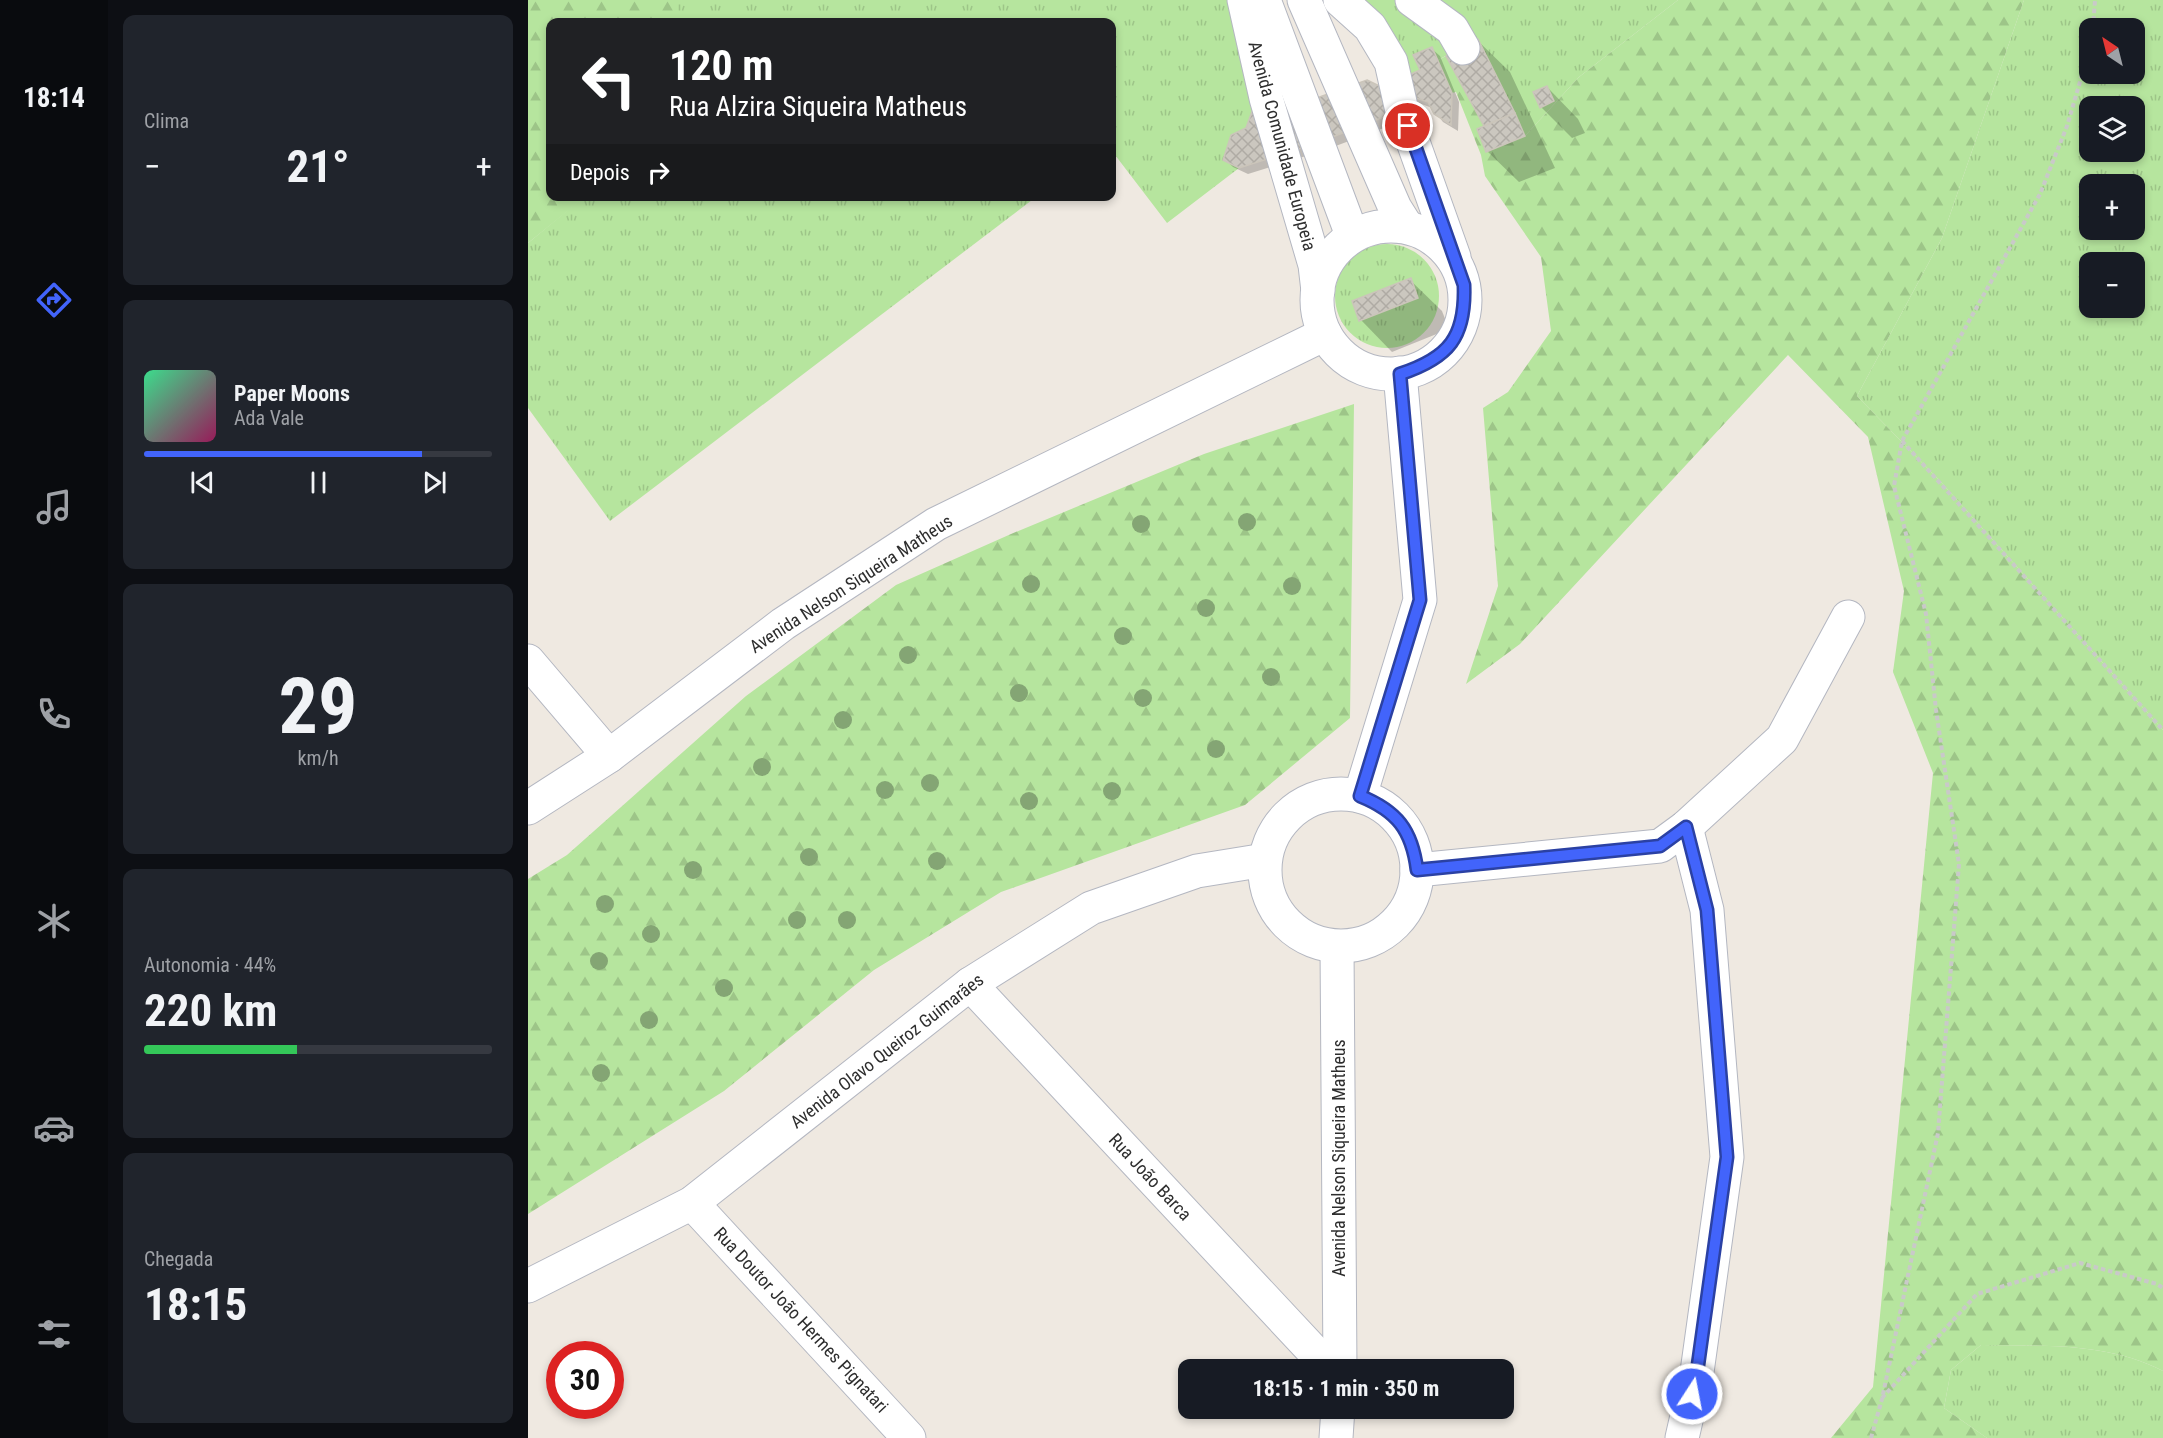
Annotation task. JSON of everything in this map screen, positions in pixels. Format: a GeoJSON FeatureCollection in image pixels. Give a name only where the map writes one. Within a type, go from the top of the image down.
{"type":"FeatureCollection","features":[{"type":"Feature","properties":{"kind":"street","name":"Avenida Comunidade Europeia"},"geometry":{"type":"LineString","coordinates":[[1244,0],[1266,98],[1315,266],[1318,293]]}},
{"type":"Feature","properties":{"kind":"street","name":"Avenida Comunidade Europeia"},"geometry":{"type":"LineString","coordinates":[[1265,0],[1283,12],[1314,3],[1395,220]]}},
{"type":"Feature","properties":{"kind":"street","name":"Avenida Comunidade Europeia"},"geometry":{"type":"LineString","coordinates":[[1265,0],[1352,235]]}},
{"type":"Feature","properties":{"kind":"street"},"geometry":{"type":"LineString","coordinates":[[1340,0],[1370,27],[1391,62],[1402,111],[1464,285],[1465,309],[1458,333],[1443,352],[1424,366],[1400,374],[1378,373],[1357,365],[1338,352],[1325,334],[1318,314],[1318,293],[1323,272],[1332,256],[1352,235],[1395,220],[1426,234],[1443,246],[1455,262]]}},
{"type":"Feature","properties":{"kind":"street"},"geometry":{"type":"LineString","coordinates":[[1413,0],[1452,29],[1463,48]]}},
{"type":"Feature","properties":{"kind":"street"},"geometry":{"type":"LineString","coordinates":[[1395,220],[1419,157]]}},
{"type":"Feature","properties":{"kind":"street","name":"Avenida Nelson Siqueira Matheus"},"geometry":{"type":"LineString","coordinates":[[528,808],[609,756],[783,624],[936,524],[1325,334]]}},
{"type":"Feature","properties":{"kind":"street"},"geometry":{"type":"LineString","coordinates":[[1360,796],[1420,600],[1400,374]]}},
{"type":"Feature","properties":{"kind":"street"},"geometry":{"type":"LineString","coordinates":[[1417,870],[1660,846],[1686,827],[1782,739],[1848,616]]}},
{"type":"Feature","properties":{"kind":"street"},"geometry":{"type":"LineString","coordinates":[[528,661],[609,756]]}},
{"type":"Feature","properties":{"kind":"street"},"geometry":{"type":"LineString","coordinates":[[1335,794],[1360,796],[1379,804],[1395,816],[1407,832],[1415,851],[1417,870],[1413,894],[1402,915],[1385,931],[1364,942],[1337,947],[1315,942],[1293,929],[1275,910],[1266,886],[1265,860],[1273,835],[1288,814],[1310,800],[1335,794]]}},
{"type":"Feature","properties":{"kind":"street"},"geometry":{"type":"LineString","coordinates":[[1682,1438],[1697,1372],[1727,1157],[1707,910],[1686,827]]}},
{"type":"Feature","properties":{"kind":"street","name":"Avenida Olavo Queiroz Guimarães"},"geometry":{"type":"LineString","coordinates":[[528,1286],[692,1203],[970,984],[1091,908],[1197,872],[1265,860]]}},
{"type":"Feature","properties":{"kind":"street","name":"Avenida Nelson Siqueira Matheus"},"geometry":{"type":"LineString","coordinates":[[1337,947],[1340,1359]]}},
{"type":"Feature","properties":{"kind":"street","name":"Rua João Barca"},"geometry":{"type":"LineString","coordinates":[[970,984],[1321,1359]]}},
{"type":"Feature","properties":{"kind":"street","name":"Rua Doutor João Hermes Pignatari"},"geometry":{"type":"LineString","coordinates":[[692,1203],[909,1438]]}},
{"type":"Feature","properties":{"kind":"street"},"geometry":{"type":"LineString","coordinates":[[1335,1438],[1337,1419]]}},
{"type":"Feature","properties":{"kind":"path"},"geometry":{"type":"LineString","coordinates":[[2094,18],[2095,0]]}},
{"type":"Feature","properties":{"kind":"path"},"geometry":{"type":"LineString","coordinates":[[1871,1438],[1882,1399],[1938,1133],[1959,864],[1936,710],[1926,614],[1894,486],[1902,441],[2040,194],[2067,126],[2079,84]]}},
{"type":"Feature","properties":{"kind":"path"},"geometry":{"type":"LineString","coordinates":[[1902,441],[2163,730]]}},
{"type":"Feature","properties":{"kind":"path"},"geometry":{"type":"LineString","coordinates":[[1882,1399],[1977,1294],[2080,1263],[2157,1284],[2163,1288]]}},
{"type":"Feature","properties":{"kind":"green space"},"geometry":{"type":"Polygon","coordinates":[[[528,0],[678,0],[678,18],[546,18],[546,201],[580,201],[528,243],[528,0]]]}},
{"type":"Feature","properties":{"kind":"green space"},"geometry":{"type":"Polygon","coordinates":[[[678,0],[1232,0],[1254,106],[1246,128],[1231,136],[1239,168],[1167,223],[1116,156],[1116,18],[678,18],[678,0]]]}},
{"type":"Feature","properties":{"kind":"green space"},"geometry":{"type":"Polygon","coordinates":[[[1356,0],[1678,0],[1579,77],[1525,136],[1478,39],[1438,60],[1432,47],[1414,55],[1420,70],[1409,75],[1356,0]],[[1547,86],[1533,92],[1540,108],[1554,101],[1547,86]]]}},
{"type":"Feature","properties":{"kind":"green space"},"geometry":{"type":"Polygon","coordinates":[[[1678,0],[2024,0],[1942,238],[1857,396],[1940,481],[2163,730],[2163,1371],[2120,1355],[2097,1350],[2051,1346],[1981,1345],[1951,1370],[1944,1408],[1987,1438],[1831,1438],[1873,1387],[1933,773],[1893,672],[1904,591],[1868,437],[1788,355],[1520,644],[1466,684],[1498,586],[1483,408],[1508,392],[1551,331],[1541,257],[1485,176],[1481,155],[1456,92],[1452,93],[1438,60],[1446,56],[1484,126],[1477,129],[1486,152],[1525,136],[1579,77],[1678,0]]]}},
{"type":"Feature","properties":{"kind":"green space"},"geometry":{"type":"Polygon","coordinates":[[[2024,0],[2163,0],[2163,730],[1940,481],[1857,396],[1942,238],[2024,0]]]}},
{"type":"Feature","properties":{"kind":"green space"},"geometry":{"type":"Polygon","coordinates":[[[579,201],[1031,201],[610,521],[528,408],[528,243],[579,201]]]}},
{"type":"Feature","properties":{"kind":"green space"},"geometry":{"type":"Polygon","coordinates":[[[1387,244],[1407,248],[1424,259],[1435,276],[1439,296],[1435,316],[1424,333],[1407,344],[1387,348],[1367,344],[1350,333],[1339,316],[1335,296],[1339,276],[1350,259],[1367,248],[1387,244]]]}},
{"type":"Feature","properties":{"kind":"green space"},"geometry":{"type":"Polygon","coordinates":[[[1354,404],[1350,718],[1245,805],[1001,892],[874,970],[724,1091],[528,1214],[528,879],[567,855],[746,696],[896,585],[1011,534],[1204,454],[1354,404]]]}},
{"type":"Feature","properties":{"kind":"green space"},"geometry":{"type":"Polygon","coordinates":[[[1981,1345],[2051,1346],[2097,1350],[2142,1362],[2163,1371],[2163,1438],[1987,1438],[1944,1408],[1951,1370],[1981,1345]]]}},
{"type":"Feature","properties":{"kind":"building"},"geometry":{"type":"Polygon","coordinates":[[[1478,39],[1515,113],[1484,126],[1446,56],[1478,39]]]}},
{"type":"Feature","properties":{"kind":"building"},"geometry":{"type":"Polygon","coordinates":[[[1432,47],[1452,93],[1451,125],[1434,114],[1428,102],[1410,96],[1402,78],[1420,70],[1413,55],[1432,47]]]}},
{"type":"Feature","properties":{"kind":"building"},"geometry":{"type":"Polygon","coordinates":[[[1367,80],[1394,93],[1384,117],[1317,143],[1239,168],[1223,160],[1231,135],[1246,128],[1254,106],[1284,110],[1294,89],[1314,99],[1367,80]]]}},
{"type":"Feature","properties":{"kind":"building"},"geometry":{"type":"Polygon","coordinates":[[[1547,86],[1554,101],[1540,108],[1533,92],[1547,86]]]}},
{"type":"Feature","properties":{"kind":"building"},"geometry":{"type":"Polygon","coordinates":[[[1515,113],[1525,136],[1486,152],[1477,129],[1515,113]]]}},
{"type":"Feature","properties":{"kind":"building"},"geometry":{"type":"Polygon","coordinates":[[[1411,278],[1418,298],[1359,321],[1352,301],[1411,278]]]}},
{"type":"Feature","properties":{"kind":"route"},"geometry":{"type":"LineString","coordinates":[[1408,126],[1464,285],[1465,309],[1458,333],[1443,352],[1424,366],[1400,374],[1420,600],[1360,796],[1379,804],[1395,816],[1407,832],[1415,851],[1417,870],[1660,846],[1686,827],[1707,910],[1727,1157],[1692,1394]]}}]}
